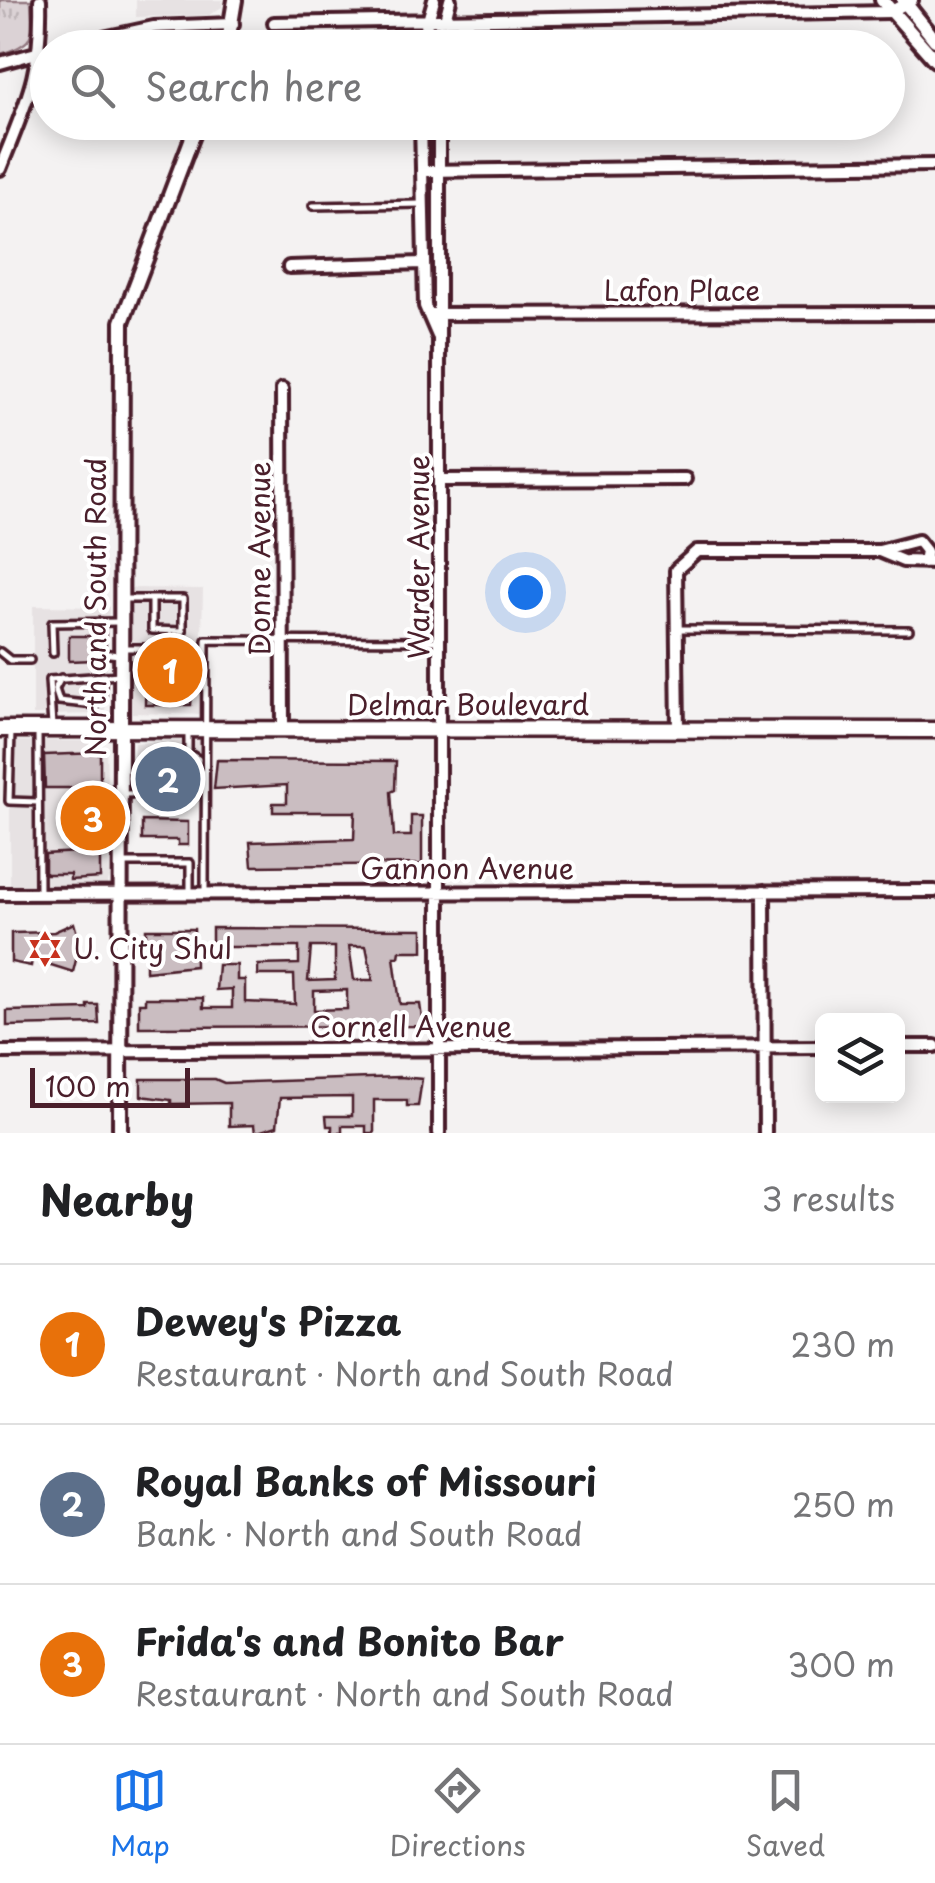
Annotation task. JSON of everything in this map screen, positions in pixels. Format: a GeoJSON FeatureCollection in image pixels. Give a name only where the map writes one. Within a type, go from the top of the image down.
{"type":"FeatureCollection","features":[{"type":"Feature","properties":{"kind":"main road","name":"Delmar Boulevard"},"geometry":{"type":"LineString","coordinates":[[6,729],[935,730]]}},
{"type":"Feature","properties":{"kind":"street"},"geometry":{"type":"LineString","coordinates":[[40,0],[43,30]]}},
{"type":"Feature","properties":{"kind":"street"},"geometry":{"type":"LineString","coordinates":[[232,30],[236,0]]}},
{"type":"Feature","properties":{"kind":"street"},"geometry":{"type":"LineString","coordinates":[[427,30],[434,0]]}},
{"type":"Feature","properties":{"kind":"street"},"geometry":{"type":"LineString","coordinates":[[443,30],[450,0]]}},
{"type":"Feature","properties":{"kind":"street"},"geometry":{"type":"LineString","coordinates":[[274,23],[886,6],[907,1],[935,40]]}},
{"type":"Feature","properties":{"kind":"street"},"geometry":{"type":"LineString","coordinates":[[886,6],[935,60]]}},
{"type":"Feature","properties":{"kind":"street"},"geometry":{"type":"LineString","coordinates":[[137,30],[233,24]]}},
{"type":"Feature","properties":{"kind":"street"},"geometry":{"type":"LineString","coordinates":[[0,64],[30,55]]}},
{"type":"Feature","properties":{"kind":"street"},"geometry":{"type":"LineString","coordinates":[[0,169],[30,94]]}},
{"type":"Feature","properties":{"kind":"street","name":"North and South Road"},"geometry":{"type":"LineString","coordinates":[[120,1133],[122,322],[191,140]]}},
{"type":"Feature","properties":{"kind":"street"},"geometry":{"type":"LineString","coordinates":[[421,140],[424,262],[434,314]]}},
{"type":"Feature","properties":{"kind":"street"},"geometry":{"type":"LineString","coordinates":[[434,314],[439,140]]}},
{"type":"Feature","properties":{"kind":"street"},"geometry":{"type":"LineString","coordinates":[[422,171],[935,165]]}},
{"type":"Feature","properties":{"kind":"street"},"geometry":{"type":"LineString","coordinates":[[289,266],[424,262]]}},
{"type":"Feature","properties":{"kind":"street","name":"Lafon Place"},"geometry":{"type":"LineString","coordinates":[[434,314],[935,313]]}},
{"type":"Feature","properties":{"kind":"street","name":"Warder Avenue"},"geometry":{"type":"LineString","coordinates":[[434,314],[441,341],[442,480],[439,1133]]}},
{"type":"Feature","properties":{"kind":"street","name":"Donne Avenue"},"geometry":{"type":"LineString","coordinates":[[282,389],[283,729]]}},
{"type":"Feature","properties":{"kind":"street"},"geometry":{"type":"LineString","coordinates":[[442,480],[685,479]]}},
{"type":"Feature","properties":{"kind":"street"},"geometry":{"type":"LineString","coordinates":[[678,730],[676,570],[697,551],[879,551],[929,562],[918,541],[879,551]]}},
{"type":"Feature","properties":{"kind":"street","name":"Gannon Avenue"},"geometry":{"type":"LineString","coordinates":[[0,894],[935,890]]}},
{"type":"Feature","properties":{"kind":"street"},"geometry":{"type":"LineString","coordinates":[[764,891],[765,1133]]}},
{"type":"Feature","properties":{"kind":"street"},"geometry":{"type":"LineString","coordinates":[[905,1046],[935,1046]]}},
{"type":"Feature","properties":{"kind":"street","name":"Cornell Avenue"},"geometry":{"type":"LineString","coordinates":[[0,1052],[815,1047]]}},
{"type":"Feature","properties":{"kind":"lane"},"geometry":{"type":"LineString","coordinates":[[314,206],[422,204]]}},
{"type":"Feature","properties":{"kind":"lane"},"geometry":{"type":"LineString","coordinates":[[122,599],[152,599],[183,599],[183,630],[152,630],[152,599]]}},
{"type":"Feature","properties":{"kind":"lane"},"geometry":{"type":"LineString","coordinates":[[101,622],[102,653],[206,648]]}},
{"type":"Feature","properties":{"kind":"lane"},"geometry":{"type":"LineString","coordinates":[[53,654],[52,623],[122,622]]}},
{"type":"Feature","properties":{"kind":"lane"},"geometry":{"type":"LineString","coordinates":[[677,629],[909,630]]}},
{"type":"Feature","properties":{"kind":"lane"},"geometry":{"type":"LineString","coordinates":[[205,893],[206,640],[442,641]]}},
{"type":"Feature","properties":{"kind":"lane"},"geometry":{"type":"LineString","coordinates":[[0,652],[10,660],[30,660]]}},
{"type":"Feature","properties":{"kind":"lane"},"geometry":{"type":"LineString","coordinates":[[39,894],[38,802],[49,680],[64,676],[122,676]]}},
{"type":"Feature","properties":{"kind":"lane"},"geometry":{"type":"LineString","coordinates":[[64,676],[55,689],[59,702],[95,705],[102,694],[102,676]]}},
{"type":"Feature","properties":{"kind":"lane"},"geometry":{"type":"LineString","coordinates":[[6,729],[9,801],[38,802]]}},
{"type":"Feature","properties":{"kind":"lane"},"geometry":{"type":"LineString","coordinates":[[143,794],[144,772],[149,764],[184,761],[188,754],[188,730]]}},
{"type":"Feature","properties":{"kind":"lane"},"geometry":{"type":"LineString","coordinates":[[121,794],[192,792],[198,784],[198,759],[188,754]]}},
{"type":"Feature","properties":{"kind":"lane"},"geometry":{"type":"LineString","coordinates":[[120,862],[190,863],[190,894]]}},
{"type":"Feature","properties":{"kind":"shaded area"},"geometry":{"type":"Polygon","coordinates":[[[136,0],[222,0],[222,7],[209,15],[136,17],[136,0]]]}},
{"type":"Feature","properties":{"kind":"shaded area"},"geometry":{"type":"Polygon","coordinates":[[[128,588],[203,589],[202,636],[209,636],[209,715],[132,713],[128,588]]]}},
{"type":"Feature","properties":{"kind":"shaded area"},"geometry":{"type":"Polygon","coordinates":[[[33,606],[109,607],[105,714],[33,715],[33,606]]]}},
{"type":"Feature","properties":{"kind":"shaded area"},"geometry":{"type":"Polygon","coordinates":[[[210,740],[210,802],[133,801],[134,743],[210,740]]]}},
{"type":"Feature","properties":{"kind":"shaded area"},"geometry":{"type":"Polygon","coordinates":[[[10,741],[95,741],[106,746],[110,878],[106,887],[10,888],[10,741]]]}},
{"type":"Feature","properties":{"kind":"green space"},"geometry":{"type":"Polygon","coordinates":[[[0,0],[31,0],[32,22],[27,42],[0,54],[0,0]]]}},
{"type":"Feature","properties":{"kind":"building"},"geometry":{"type":"Polygon","coordinates":[[[69,636],[94,636],[95,660],[69,661],[69,636]]]}},
{"type":"Feature","properties":{"kind":"building"},"geometry":{"type":"Polygon","coordinates":[[[146,660],[195,661],[191,705],[145,705],[146,660]]]}},
{"type":"Feature","properties":{"kind":"building"},"geometry":{"type":"Polygon","coordinates":[[[100,753],[100,878],[70,880],[70,874],[45,874],[45,854],[76,852],[75,788],[45,788],[44,755],[100,753]]]}},
{"type":"Feature","properties":{"kind":"building"},"geometry":{"type":"Polygon","coordinates":[[[217,760],[396,761],[395,790],[391,792],[394,836],[411,836],[411,816],[422,816],[422,864],[252,866],[250,842],[354,839],[355,812],[273,812],[273,803],[287,803],[287,785],[214,789],[217,760]]]}},
{"type":"Feature","properties":{"kind":"building"},"geometry":{"type":"Polygon","coordinates":[[[190,767],[190,781],[178,787],[150,787],[153,770],[190,767]]]}},
{"type":"Feature","properties":{"kind":"building"},"geometry":{"type":"Polygon","coordinates":[[[142,821],[188,822],[188,845],[178,845],[178,840],[142,840],[142,821]]]}},
{"type":"Feature","properties":{"kind":"building","name":"U. City Shul"},"geometry":{"type":"Polygon","coordinates":[[[74,923],[80,944],[73,972],[32,959],[31,966],[11,962],[11,933],[54,932],[74,923]]]}},
{"type":"Feature","properties":{"kind":"building"},"geometry":{"type":"Polygon","coordinates":[[[212,928],[423,929],[423,951],[400,951],[399,957],[394,957],[400,1004],[420,1004],[423,1026],[139,1027],[139,1003],[145,1003],[145,998],[203,998],[203,1008],[232,1008],[232,989],[216,990],[218,965],[237,965],[237,980],[245,980],[245,1002],[295,1004],[294,975],[258,975],[258,965],[299,964],[299,947],[212,947],[212,928]],[[349,946],[354,980],[373,980],[366,946],[349,946]],[[311,947],[308,981],[335,980],[335,947],[311,947]],[[347,990],[314,991],[314,1010],[347,1009],[347,990]]]}},
{"type":"Feature","properties":{"kind":"building"},"geometry":{"type":"Polygon","coordinates":[[[146,929],[194,929],[195,966],[146,971],[146,929]]]}},
{"type":"Feature","properties":{"kind":"building"},"geometry":{"type":"Polygon","coordinates":[[[88,1005],[98,1005],[99,1024],[7,1026],[7,1011],[88,1009],[88,1005]]]}},
{"type":"Feature","properties":{"kind":"building"},"geometry":{"type":"Polygon","coordinates":[[[141,1079],[215,1079],[224,1083],[422,1079],[418,1106],[407,1106],[407,1100],[374,1100],[374,1133],[366,1133],[366,1126],[342,1126],[342,1133],[332,1133],[332,1126],[327,1126],[326,1116],[352,1116],[352,1097],[280,1098],[277,1126],[255,1133],[254,1125],[229,1126],[229,1103],[171,1104],[171,1100],[141,1096],[141,1079]]]}},
{"type":"Feature","properties":{"kind":"place","name":"Dewey's Pizza"},"geometry":{"type":"Point","coordinates":[170,670]}},
{"type":"Feature","properties":{"kind":"place","name":"Royal Banks of Missouri"},"geometry":{"type":"Point","coordinates":[168,779]}},
{"type":"Feature","properties":{"kind":"place","name":"Frida's and Bonito Bar"},"geometry":{"type":"Point","coordinates":[93,818]}},
{"type":"Feature","properties":{"kind":"place","name":"U. City Shul"},"geometry":{"type":"Point","coordinates":[45,949]}}]}
